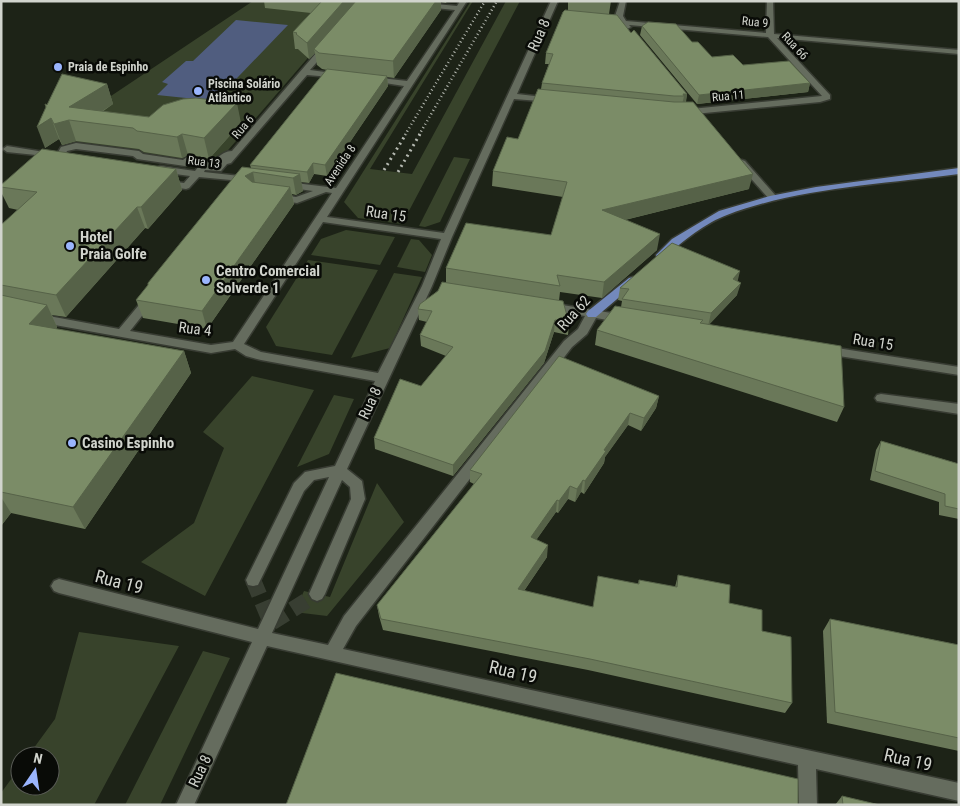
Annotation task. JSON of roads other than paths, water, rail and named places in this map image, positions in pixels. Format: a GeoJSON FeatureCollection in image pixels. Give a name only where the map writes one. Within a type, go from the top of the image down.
{"type":"FeatureCollection","features":[{"type":"Feature","properties":{"kind":"main road"},"geometry":{"type":"LineString","coordinates":[[651,264],[676,241],[722,213],[773,198],[816,190],[959,171]]}},
{"type":"Feature","properties":{"kind":"main road","name":"Rua 62"},"geometry":{"type":"LineString","coordinates":[[592,314],[640,274]]}},
{"type":"Feature","properties":{"kind":"street","name":"Rua 8"},"geometry":{"type":"LineString","coordinates":[[185,805],[382,378],[432,287],[447,237],[555,1]]}},
{"type":"Feature","properties":{"kind":"street"},"geometry":{"type":"LineString","coordinates":[[624,1],[620,16],[635,37]]}},
{"type":"Feature","properties":{"kind":"street","name":"Rua 66"},"geometry":{"type":"LineString","coordinates":[[770,1],[770,35],[827,97]]}},
{"type":"Feature","properties":{"kind":"street"},"geometry":{"type":"LineString","coordinates":[[421,5],[462,5]]}},
{"type":"Feature","properties":{"kind":"street","name":"Avenida 8"},"geometry":{"type":"LineString","coordinates":[[237,345],[462,5]]}},
{"type":"Feature","properties":{"kind":"street"},"geometry":{"type":"LineString","coordinates":[[549,15],[558,16]]}},
{"type":"Feature","properties":{"kind":"street","name":"Rua 9"},"geometry":{"type":"LineString","coordinates":[[595,20],[959,52]]}},
{"type":"Feature","properties":{"kind":"street","name":"Rua 6"},"geometry":{"type":"LineString","coordinates":[[215,176],[329,44]]}},
{"type":"Feature","properties":{"kind":"street"},"geometry":{"type":"LineString","coordinates":[[305,72],[350,77]]}},
{"type":"Feature","properties":{"kind":"street"},"geometry":{"type":"LineString","coordinates":[[359,78],[411,84]]}},
{"type":"Feature","properties":{"kind":"street"},"geometry":{"type":"LineString","coordinates":[[512,96],[559,101]]}},
{"type":"Feature","properties":{"kind":"street","name":"Rua 11"},"geometry":{"type":"LineString","coordinates":[[672,112],[697,112],[820,100],[827,97]]}},
{"type":"Feature","properties":{"kind":"street"},"geometry":{"type":"LineString","coordinates":[[691,104],[704,119]]}},
{"type":"Feature","properties":{"kind":"street"},"geometry":{"type":"LineString","coordinates":[[76,146],[139,154],[137,156],[185,162],[187,160],[199,164],[214,162],[228,153],[231,154],[218,169],[203,167],[186,186],[54,167],[65,157],[64,149],[76,146]]}},
{"type":"Feature","properties":{"kind":"street"},"geometry":{"type":"LineString","coordinates":[[7,149],[65,157]]}},
{"type":"Feature","properties":{"kind":"street"},"geometry":{"type":"LineString","coordinates":[[735,155],[773,198]]}},
{"type":"Feature","properties":{"kind":"street","name":"Rua 13"},"geometry":{"type":"LineString","coordinates":[[129,165],[260,181]]}},
{"type":"Feature","properties":{"kind":"street"},"geometry":{"type":"LineString","coordinates":[[278,184],[339,191]]}},
{"type":"Feature","properties":{"kind":"street"},"geometry":{"type":"LineString","coordinates":[[264,195],[297,200],[327,190]]}},
{"type":"Feature","properties":{"kind":"street","name":"Rua 15"},"geometry":{"type":"LineString","coordinates":[[320,219],[447,237]]}},
{"type":"Feature","properties":{"kind":"street"},"geometry":{"type":"LineString","coordinates":[[122,334],[147,302]]}},
{"type":"Feature","properties":{"kind":"street"},"geometry":{"type":"LineString","coordinates":[[534,304],[640,321]]}},
{"type":"Feature","properties":{"kind":"street","name":"Rua 62"},"geometry":{"type":"LineString","coordinates":[[332,653],[350,621],[562,352],[583,331],[592,314]]}},
{"type":"Feature","properties":{"kind":"street","name":"Rua 4"},"geometry":{"type":"LineString","coordinates":[[29,316],[211,349],[237,345]]}},
{"type":"Feature","properties":{"kind":"street"},"geometry":{"type":"LineString","coordinates":[[237,345],[250,353],[261,356],[382,378]]}},
{"type":"Feature","properties":{"kind":"street","name":"Rua 15"},"geometry":{"type":"LineString","coordinates":[[814,348],[959,371]]}},
{"type":"Feature","properties":{"kind":"street"},"geometry":{"type":"LineString","coordinates":[[881,398],[959,409]]}},
{"type":"Feature","properties":{"kind":"street"},"geometry":{"type":"LineString","coordinates":[[253,580],[300,487],[310,476],[339,470],[357,485],[358,499],[317,594]]}},
{"type":"Feature","properties":{"kind":"street","name":"Rua 19"},"geometry":{"type":"LineString","coordinates":[[59,586],[192,621],[959,792]]}},
{"type":"Feature","properties":{"kind":"street"},"geometry":{"type":"LineString","coordinates":[[807,758],[808,805]]}},
{"type":"Feature","properties":{"kind":"water"},"geometry":{"type":"Polygon","coordinates":[[[236,20],[288,25],[215,101],[157,95],[168,84],[162,82],[186,61],[193,61],[236,20]]]}},
{"type":"Feature","properties":{"kind":"tunnel"},"geometry":{"type":"LineString","coordinates":[[253,580],[271,623],[317,594]]}},
{"type":"Feature","properties":{"kind":"railway"},"geometry":{"type":"LineString","coordinates":[[405,135],[485,1]]}},
{"type":"Feature","properties":{"kind":"railway"},"geometry":{"type":"LineString","coordinates":[[419,135],[497,1]]}},
{"type":"Feature","properties":{"kind":"railway"},"geometry":{"type":"LineString","coordinates":[[384,170],[406,134]]}},
{"type":"Feature","properties":{"kind":"railway"},"geometry":{"type":"LineString","coordinates":[[398,172],[420,134]]}},
{"type":"Feature","properties":{"kind":"place","name":"Praia de Espinho"},"geometry":{"type":"Point","coordinates":[58,67]}},
{"type":"Feature","properties":{"kind":"place","name":"Piscina Solário Atlântico"},"geometry":{"type":"Point","coordinates":[198,91]}},
{"type":"Feature","properties":{"kind":"place","name":"Hotel Praia Golfe"},"geometry":{"type":"Point","coordinates":[70,246]}},
{"type":"Feature","properties":{"kind":"place","name":"Centro Comercial Solverde 1"},"geometry":{"type":"Point","coordinates":[206,280]}},
{"type":"Feature","properties":{"kind":"place","name":"Casino Espinho"},"geometry":{"type":"Point","coordinates":[72,443]}}]}
